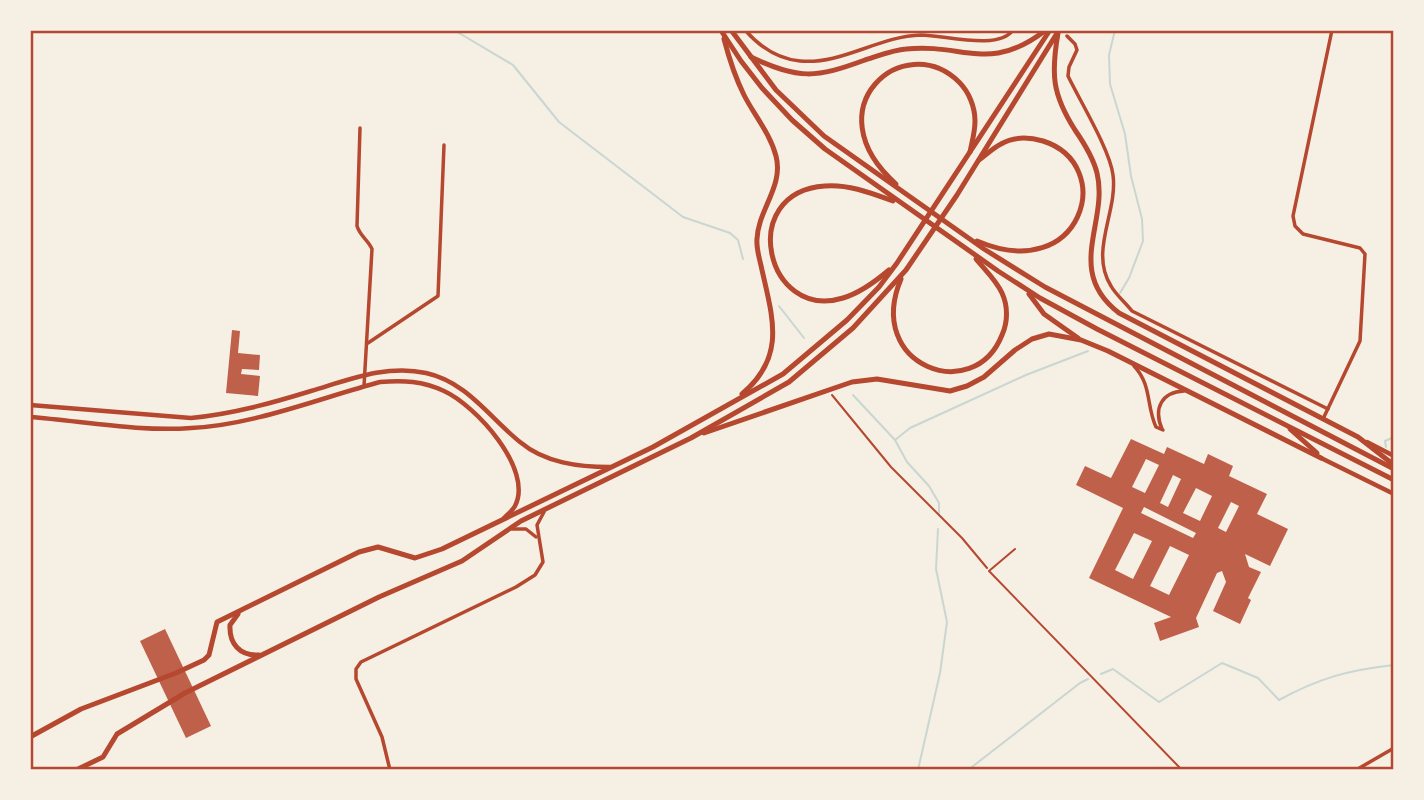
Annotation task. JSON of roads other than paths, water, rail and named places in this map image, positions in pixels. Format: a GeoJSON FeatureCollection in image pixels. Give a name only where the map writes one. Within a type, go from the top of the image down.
{"type":"FeatureCollection","features":[{"type":"Feature","properties":{"kind":"highway"},"geometry":{"type":"LineString","coordinates":[[732,30],[749,56],[789,104],[824,136],[965,235],[1045,287],[1394,467]]}},
{"type":"Feature","properties":{"kind":"highway"},"geometry":{"type":"LineString","coordinates":[[749,56],[780,71],[813,75],[833,72],[901,49],[932,48],[978,55],[1003,52],[1048,30]]}},
{"type":"Feature","properties":{"kind":"highway"},"geometry":{"type":"LineString","coordinates":[[30,737],[82,709],[204,660],[209,655],[217,622],[368,548],[378,547],[415,558],[426,556],[653,447],[783,374],[863,304],[914,241],[1048,30]]}},
{"type":"Feature","properties":{"kind":"highway"},"geometry":{"type":"LineString","coordinates":[[76,770],[103,757],[117,734],[125,728],[185,693],[379,597],[462,561],[507,530],[691,438],[789,382],[805,370],[870,311],[906,270],[957,195],[1059,30]]}},
{"type":"Feature","properties":{"kind":"highway"},"geometry":{"type":"LineString","coordinates":[[1059,30],[1053,69],[1057,94],[1062,108],[1092,158],[1098,179],[1099,198],[1090,252],[1092,270],[1103,297],[1119,313],[1358,437],[1394,467]]}},
{"type":"Feature","properties":{"kind":"highway"},"geometry":{"type":"LineString","coordinates":[[732,402],[753,384],[764,370],[773,345],[772,311],[757,247],[757,236],[775,186],[778,165],[769,137],[744,95],[722,32],[741,61],[792,120],[825,149],[969,251],[1025,288],[1097,329],[1394,480]]}},
{"type":"Feature","properties":{"kind":"highway"},"geometry":{"type":"LineString","coordinates":[[914,200],[880,168],[863,135],[860,122],[862,108],[872,88],[881,78],[900,68],[914,65],[934,68],[953,77],[967,93],[975,114],[969,156]]}},
{"type":"Feature","properties":{"kind":"highway"},"geometry":{"type":"LineString","coordinates":[[965,235],[991,247],[1039,250],[1054,244],[1066,234],[1076,222],[1081,207],[1083,191],[1076,168],[1066,155],[1046,142],[1023,138],[1007,141],[977,162]]}},
{"type":"Feature","properties":{"kind":"highway"},"geometry":{"type":"LineString","coordinates":[[897,263],[859,292],[836,299],[821,300],[799,292],[786,283],[774,264],[769,242],[771,227],[781,207],[792,197],[811,188],[842,186],[900,203]]}},
{"type":"Feature","properties":{"kind":"highway"},"geometry":{"type":"LineString","coordinates":[[906,270],[893,308],[895,330],[901,344],[910,355],[929,367],[951,371],[965,369],[978,363],[995,349],[1004,329],[1006,315],[1005,300],[995,281],[969,251]]}},
{"type":"Feature","properties":{"kind":"highway"},"geometry":{"type":"LineString","coordinates":[[1025,288],[1044,314],[1080,340]]}},
{"type":"Feature","properties":{"kind":"highway"},"geometry":{"type":"LineString","coordinates":[[691,438],[852,382],[877,379],[950,391],[984,377],[1015,349],[1032,339],[1049,334],[1080,340],[1130,361],[1321,458]]}},
{"type":"Feature","properties":{"kind":"highway"},"geometry":{"type":"LineString","coordinates":[[1286,424],[1321,458]]}},
{"type":"Feature","properties":{"kind":"highway"},"geometry":{"type":"LineString","coordinates":[[242,609],[233,618],[230,634],[239,651],[249,655],[261,655]]}},
{"type":"Feature","properties":{"kind":"main road"},"geometry":{"type":"LineString","coordinates":[[30,405],[191,418],[218,416],[365,375],[400,370],[427,373],[471,395],[519,442],[533,451],[571,464],[611,467]]}},
{"type":"Feature","properties":{"kind":"main road"},"geometry":{"type":"LineString","coordinates":[[30,416],[191,429],[222,425],[365,386],[400,381],[425,383],[446,392],[479,419],[514,463],[518,491],[515,506],[502,520]]}},
{"type":"Feature","properties":{"kind":"main road"},"geometry":{"type":"LineString","coordinates":[[261,415],[262,405]]}},
{"type":"Feature","properties":{"kind":"main road"},"geometry":{"type":"LineString","coordinates":[[64,419],[66,408]]}},
{"type":"Feature","properties":{"kind":"main road"},"geometry":{"type":"LineString","coordinates":[[1358,437],[1394,456]]}},
{"type":"Feature","properties":{"kind":"main road"},"geometry":{"type":"LineString","coordinates":[[1321,458],[1394,494]]}},
{"type":"Feature","properties":{"kind":"street"},"geometry":{"type":"LineString","coordinates":[[745,30],[772,53],[792,60],[812,62],[828,60],[902,37],[923,35],[996,41],[1009,36],[1013,30]]}},
{"type":"Feature","properties":{"kind":"street"},"geometry":{"type":"LineString","coordinates":[[1323,419],[1360,341],[1364,254],[1360,248],[1303,234],[1295,226],[1293,216],[1332,30]]}},
{"type":"Feature","properties":{"kind":"street"},"geometry":{"type":"LineString","coordinates":[[1067,36],[1077,50],[1068,76],[1107,155],[1113,173],[1113,191],[1102,257],[1104,272],[1112,288],[1132,311],[1328,409]]}},
{"type":"Feature","properties":{"kind":"street"},"geometry":{"type":"LineString","coordinates":[[360,128],[357,226],[359,234],[369,241],[372,249],[365,386]]}},
{"type":"Feature","properties":{"kind":"street"},"geometry":{"type":"LineString","coordinates":[[367,344],[438,296],[444,145]]}},
{"type":"Feature","properties":{"kind":"street"},"geometry":{"type":"LineString","coordinates":[[1130,361],[1141,373],[1147,386],[1150,414],[1156,427],[1163,430],[1159,418],[1162,400],[1167,394],[1188,390]]}},
{"type":"Feature","properties":{"kind":"street"},"geometry":{"type":"LineString","coordinates":[[390,770],[382,737],[356,679],[356,669],[361,662],[516,587],[535,575],[542,562],[537,525],[547,508]]}},
{"type":"Feature","properties":{"kind":"street"},"geometry":{"type":"LineString","coordinates":[[507,530],[526,529],[538,538]]}},
{"type":"Feature","properties":{"kind":"street"},"geometry":{"type":"LineString","coordinates":[[1356,770],[1394,748]]}},
{"type":"Feature","properties":{"kind":"lane"},"geometry":{"type":"LineString","coordinates":[[1015,550],[989,571],[1182,770]]}},
{"type":"Feature","properties":{"kind":"waterway"},"geometry":{"type":"LineString","coordinates":[[454,30],[513,65],[559,122],[683,217],[730,233],[738,240],[743,259]]}},
{"type":"Feature","properties":{"kind":"waterway"},"geometry":{"type":"LineString","coordinates":[[1115,30],[1109,55],[1110,84],[1125,134],[1131,176],[1142,219],[1143,241],[1129,278],[1120,293]]}},
{"type":"Feature","properties":{"kind":"waterway"},"geometry":{"type":"LineString","coordinates":[[779,306],[804,338]]}},
{"type":"Feature","properties":{"kind":"waterway"},"geometry":{"type":"LineString","coordinates":[[895,440],[910,428],[1026,375],[1088,351]]}},
{"type":"Feature","properties":{"kind":"waterway"},"geometry":{"type":"LineString","coordinates":[[853,395],[895,440],[907,462],[929,486],[939,503],[939,513]]}},
{"type":"Feature","properties":{"kind":"waterway"},"geometry":{"type":"LineString","coordinates":[[1386,447],[1385,441],[1394,437]]}},
{"type":"Feature","properties":{"kind":"waterway"},"geometry":{"type":"LineString","coordinates":[[918,770],[940,673],[947,622],[936,569],[938,529]]}},
{"type":"Feature","properties":{"kind":"waterway"},"geometry":{"type":"LineString","coordinates":[[1101,674],[1113,669],[1159,702],[1222,663],[1258,678],[1279,700],[1335,676],[1394,665]]}},
{"type":"Feature","properties":{"kind":"waterway"},"geometry":{"type":"LineString","coordinates":[[968,770],[1088,679]]}}]}
